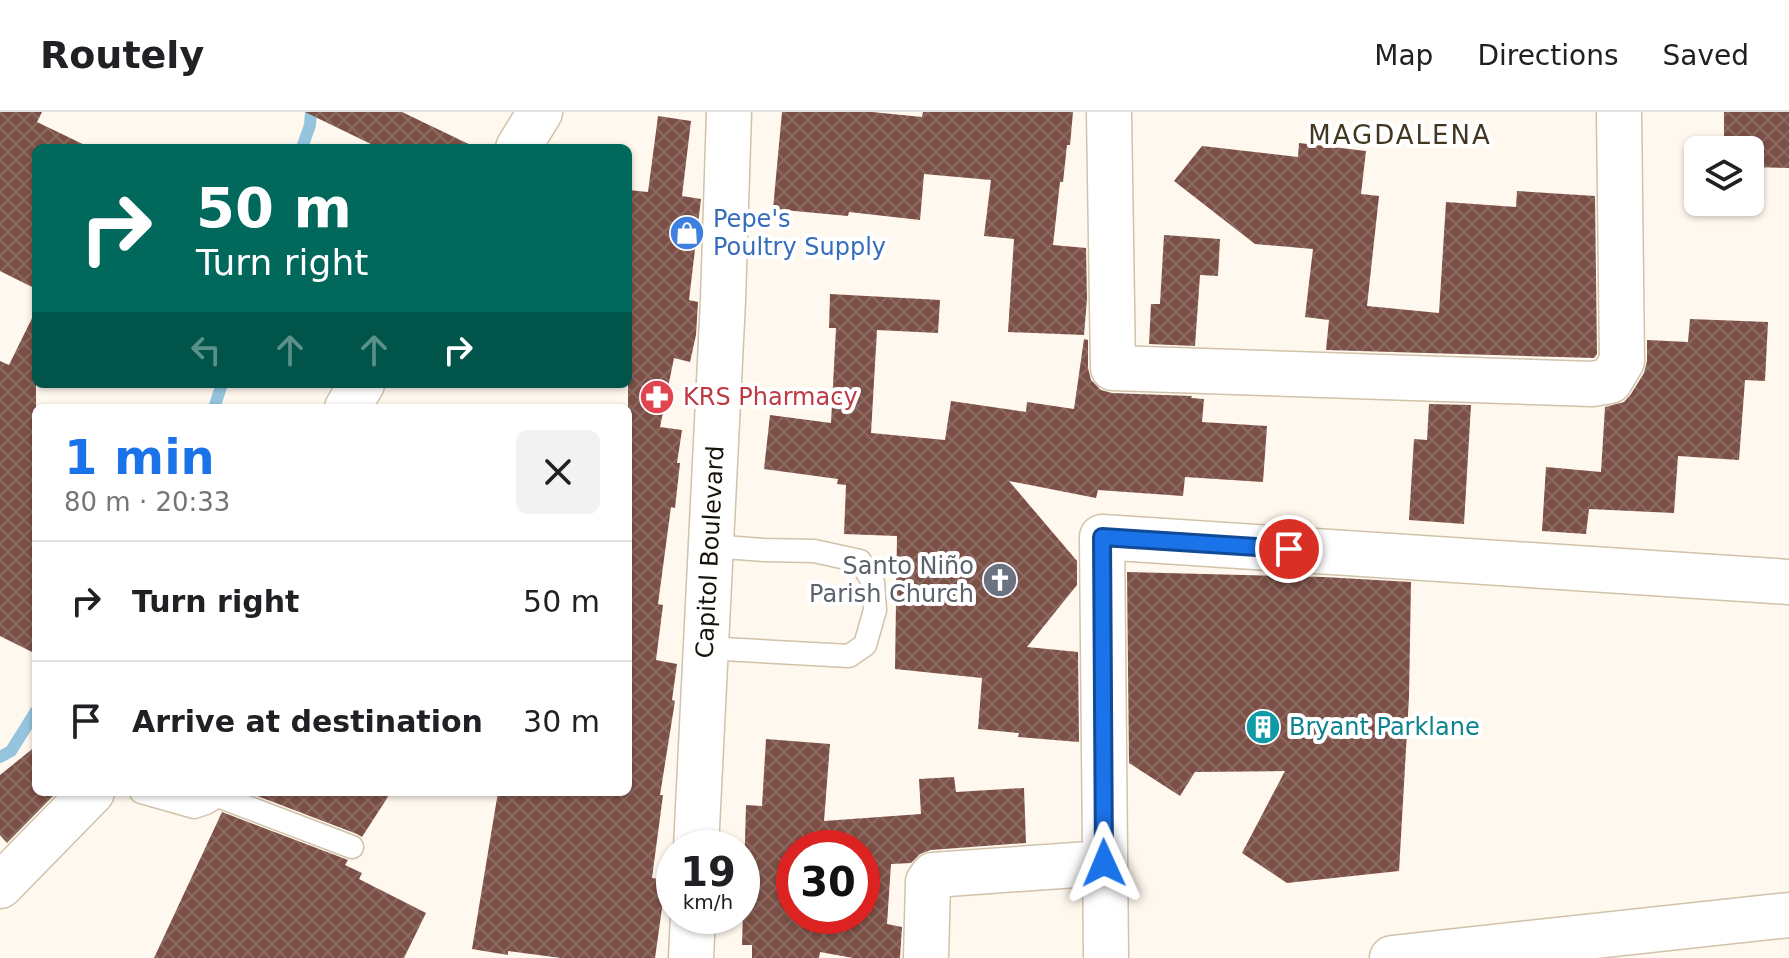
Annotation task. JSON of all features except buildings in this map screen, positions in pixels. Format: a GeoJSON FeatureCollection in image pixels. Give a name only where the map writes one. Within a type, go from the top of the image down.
{"type":"FeatureCollection","features":[{"type":"Feature","properties":{"kind":"street"},"geometry":{"type":"LineString","coordinates":[[520,144],[540,112]]}},
{"type":"Feature","properties":{"kind":"street","name":"Capitol Boulevard"},"geometry":{"type":"LineString","coordinates":[[697,830],[723,300],[729,112]]}},
{"type":"Feature","properties":{"kind":"street"},"geometry":{"type":"LineString","coordinates":[[1109,112],[1113,368],[1592,384],[1610,381],[1622,361],[1619,112]]}},
{"type":"Feature","properties":{"kind":"street"},"geometry":{"type":"LineString","coordinates":[[1106,958],[1102,537],[1789,582]]}},
{"type":"Feature","properties":{"kind":"street"},"geometry":{"type":"LineString","coordinates":[[0,886],[88,796]]}},
{"type":"Feature","properties":{"kind":"street"},"geometry":{"type":"LineString","coordinates":[[926,958],[928,882],[933,875],[1104,863]]}},
{"type":"Feature","properties":{"kind":"street"},"geometry":{"type":"LineString","coordinates":[[1392,958],[1789,915]]}},
{"type":"Feature","properties":{"kind":"street"},"geometry":{"type":"LineString","coordinates":[[691,958],[692,934]]}},
{"type":"Feature","properties":{"kind":"lane"},"geometry":{"type":"LineString","coordinates":[[705,648],[849,656],[865,645],[875,610],[873,582],[860,561],[814,551],[710,546]]}},
{"type":"Feature","properties":{"kind":"lane"},"geometry":{"type":"LineString","coordinates":[[155,796],[194,807],[218,796],[352,847]]}},
{"type":"Feature","properties":{"kind":"waterway"},"geometry":{"type":"LineString","coordinates":[[303,144],[311,112]]}},
{"type":"Feature","properties":{"kind":"waterway"},"geometry":{"type":"LineString","coordinates":[[215,404],[221,388]]}},
{"type":"Feature","properties":{"kind":"waterway"},"geometry":{"type":"LineString","coordinates":[[0,757],[11,751],[32,717]]}},
{"type":"Feature","properties":{"kind":"place","name":"Pepe's Poultry Supply"},"geometry":{"type":"Point","coordinates":[687,233]}},
{"type":"Feature","properties":{"kind":"place","name":"KRS Pharmacy"},"geometry":{"type":"Point","coordinates":[657,397]}},
{"type":"Feature","properties":{"kind":"place","name":"Santo Niño Parish Church"},"geometry":{"type":"Point","coordinates":[1000,580]}},
{"type":"Feature","properties":{"kind":"place","name":"Bryant Parklane"},"geometry":{"type":"Point","coordinates":[1263,727]}},
{"type":"Feature","properties":{"kind":"district","name":"MAGDALENA"},"geometry":{"type":"Point","coordinates":[1400,135]}},
{"type":"Feature","properties":{"kind":"route"},"geometry":{"type":"LineString","coordinates":[[1104,863],[1102,537],[1289,549]]}}]}
